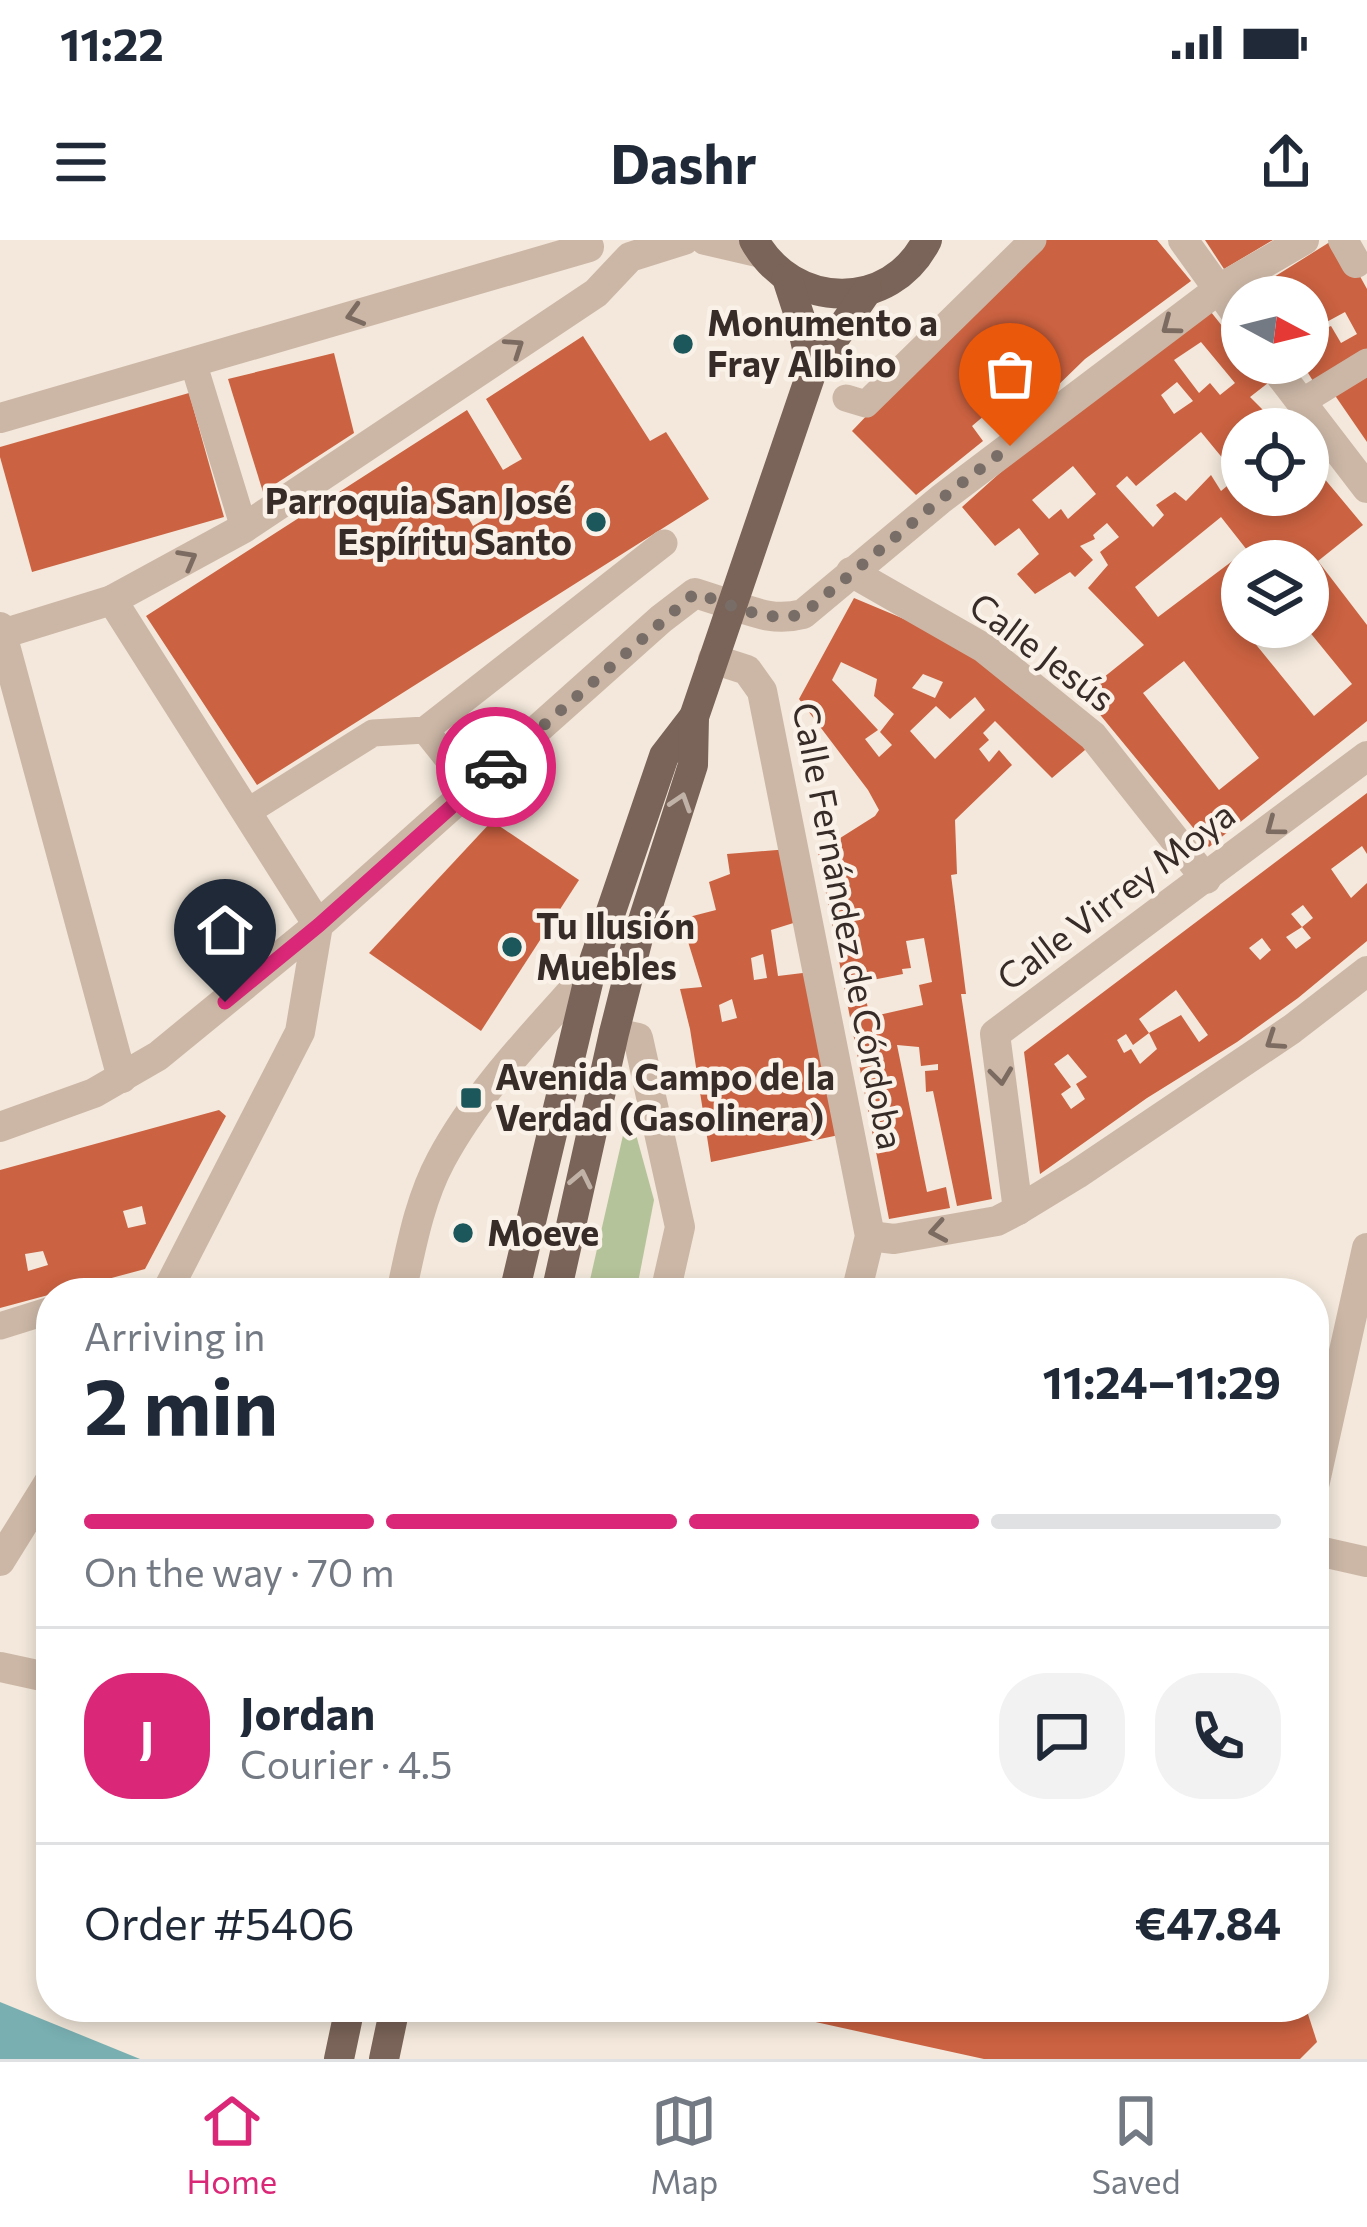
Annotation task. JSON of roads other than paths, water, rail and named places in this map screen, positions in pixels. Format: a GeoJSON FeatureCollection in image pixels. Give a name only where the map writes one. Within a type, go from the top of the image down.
{"type":"FeatureCollection","features":[{"type":"Feature","properties":{"kind":"main road"},"geometry":{"type":"LineString","coordinates":[[758,247],[787,278],[812,290],[840,295],[867,291],[897,277],[927,240]]}},
{"type":"Feature","properties":{"kind":"main road"},"geometry":{"type":"LineString","coordinates":[[787,278],[812,371]]}},
{"type":"Feature","properties":{"kind":"main road"},"geometry":{"type":"LineString","coordinates":[[559,1278],[640,930],[693,765],[694,717],[812,371],[867,291]]}},
{"type":"Feature","properties":{"kind":"main road"},"geometry":{"type":"LineString","coordinates":[[518,1278],[591,970],[664,756],[694,717]]}},
{"type":"Feature","properties":{"kind":"main road"},"geometry":{"type":"LineString","coordinates":[[339,2059],[347,2022]]}},
{"type":"Feature","properties":{"kind":"main road"},"geometry":{"type":"LineString","coordinates":[[384,2059],[392,2022]]}},
{"type":"Feature","properties":{"kind":"street"},"geometry":{"type":"LineString","coordinates":[[122,1078],[1,631],[112,600],[244,528],[596,293],[630,257],[685,240]]}},
{"type":"Feature","properties":{"kind":"street"},"geometry":{"type":"LineString","coordinates":[[705,240],[758,247]]}},
{"type":"Feature","properties":{"kind":"street"},"geometry":{"type":"LineString","coordinates":[[846,398],[866,404],[1033,240]]}},
{"type":"Feature","properties":{"kind":"street"},"geometry":{"type":"LineString","coordinates":[[1183,240],[1221,293]]}},
{"type":"Feature","properties":{"kind":"street"},"geometry":{"type":"LineString","coordinates":[[0,1127],[94,1093],[158,1056],[319,925],[695,593],[765,616],[803,614],[959,485],[1219,290],[1304,240]]}},
{"type":"Feature","properties":{"kind":"street"},"geometry":{"type":"LineString","coordinates":[[0,418],[584,243],[630,257]]}},
{"type":"Feature","properties":{"kind":"street"},"geometry":{"type":"LineString","coordinates":[[193,362],[244,528]]}},
{"type":"Feature","properties":{"kind":"street"},"geometry":{"type":"LineString","coordinates":[[1300,403],[1367,362]]}},
{"type":"Feature","properties":{"kind":"street"},"geometry":{"type":"LineString","coordinates":[[1286,384],[1367,488]]}},
{"type":"Feature","properties":{"kind":"street"},"geometry":{"type":"LineString","coordinates":[[247,812],[373,733],[424,730],[664,543]]}},
{"type":"Feature","properties":{"kind":"street","name":"Calle Jesús"},"geometry":{"type":"LineString","coordinates":[[851,572],[984,648],[1093,736],[1206,878]]}},
{"type":"Feature","properties":{"kind":"street"},"geometry":{"type":"LineString","coordinates":[[112,600],[319,925],[300,1032],[176,1278]]}},
{"type":"Feature","properties":{"kind":"street","name":"Calle Fernández de Córdoba"},"geometry":{"type":"LineString","coordinates":[[713,659],[747,670],[762,692],[870,1236]]}},
{"type":"Feature","properties":{"kind":"street"},"geometry":{"type":"LineString","coordinates":[[424,730],[471,788]]}},
{"type":"Feature","properties":{"kind":"street","name":"Calle Virrey Moya"},"geometry":{"type":"LineString","coordinates":[[1018,1210],[995,1034],[1367,756]]}},
{"type":"Feature","properties":{"kind":"street"},"geometry":{"type":"LineString","coordinates":[[404,1278],[415,1225],[441,1160],[494,1080],[591,970]]}},
{"type":"Feature","properties":{"kind":"street"},"geometry":{"type":"LineString","coordinates":[[860,1278],[870,1236],[914,1236],[997,1221],[1018,1210],[1292,1029],[1367,971]]}},
{"type":"Feature","properties":{"kind":"street"},"geometry":{"type":"LineString","coordinates":[[614,1033],[638,1038],[680,1227],[668,1278]]}},
{"type":"Feature","properties":{"kind":"street"},"geometry":{"type":"LineString","coordinates":[[1329,1419],[1367,1248]]}},
{"type":"Feature","properties":{"kind":"street"},"geometry":{"type":"LineString","coordinates":[[0,1326],[36,1315]]}},
{"type":"Feature","properties":{"kind":"street"},"geometry":{"type":"LineString","coordinates":[[0,1561],[36,1503]]}},
{"type":"Feature","properties":{"kind":"street"},"geometry":{"type":"LineString","coordinates":[[1329,1553],[1367,1562]]}},
{"type":"Feature","properties":{"kind":"street"},"geometry":{"type":"LineString","coordinates":[[0,1667],[36,1675]]}},
{"type":"Feature","properties":{"kind":"water"},"geometry":{"type":"Polygon","coordinates":[[[0,2002],[36,2017],[36,2022],[49,2022],[140,2059],[0,2059],[0,2002]]]}},
{"type":"Feature","properties":{"kind":"place","name":"Monumento a Fray Albino"},"geometry":{"type":"Point","coordinates":[683,344]}},
{"type":"Feature","properties":{"kind":"place","name":"Parroquia San José Espíritu Santo"},"geometry":{"type":"Point","coordinates":[596,522]}},
{"type":"Feature","properties":{"kind":"place","name":"Tu Ilusión Muebles"},"geometry":{"type":"Point","coordinates":[512,947]}},
{"type":"Feature","properties":{"kind":"place","name":"Avenida Campo de la Verdad (Gasolinera)"},"geometry":{"type":"Point","coordinates":[471,1098]}},
{"type":"Feature","properties":{"kind":"place","name":"Moeve"},"geometry":{"type":"Point","coordinates":[463,1233]}}]}
